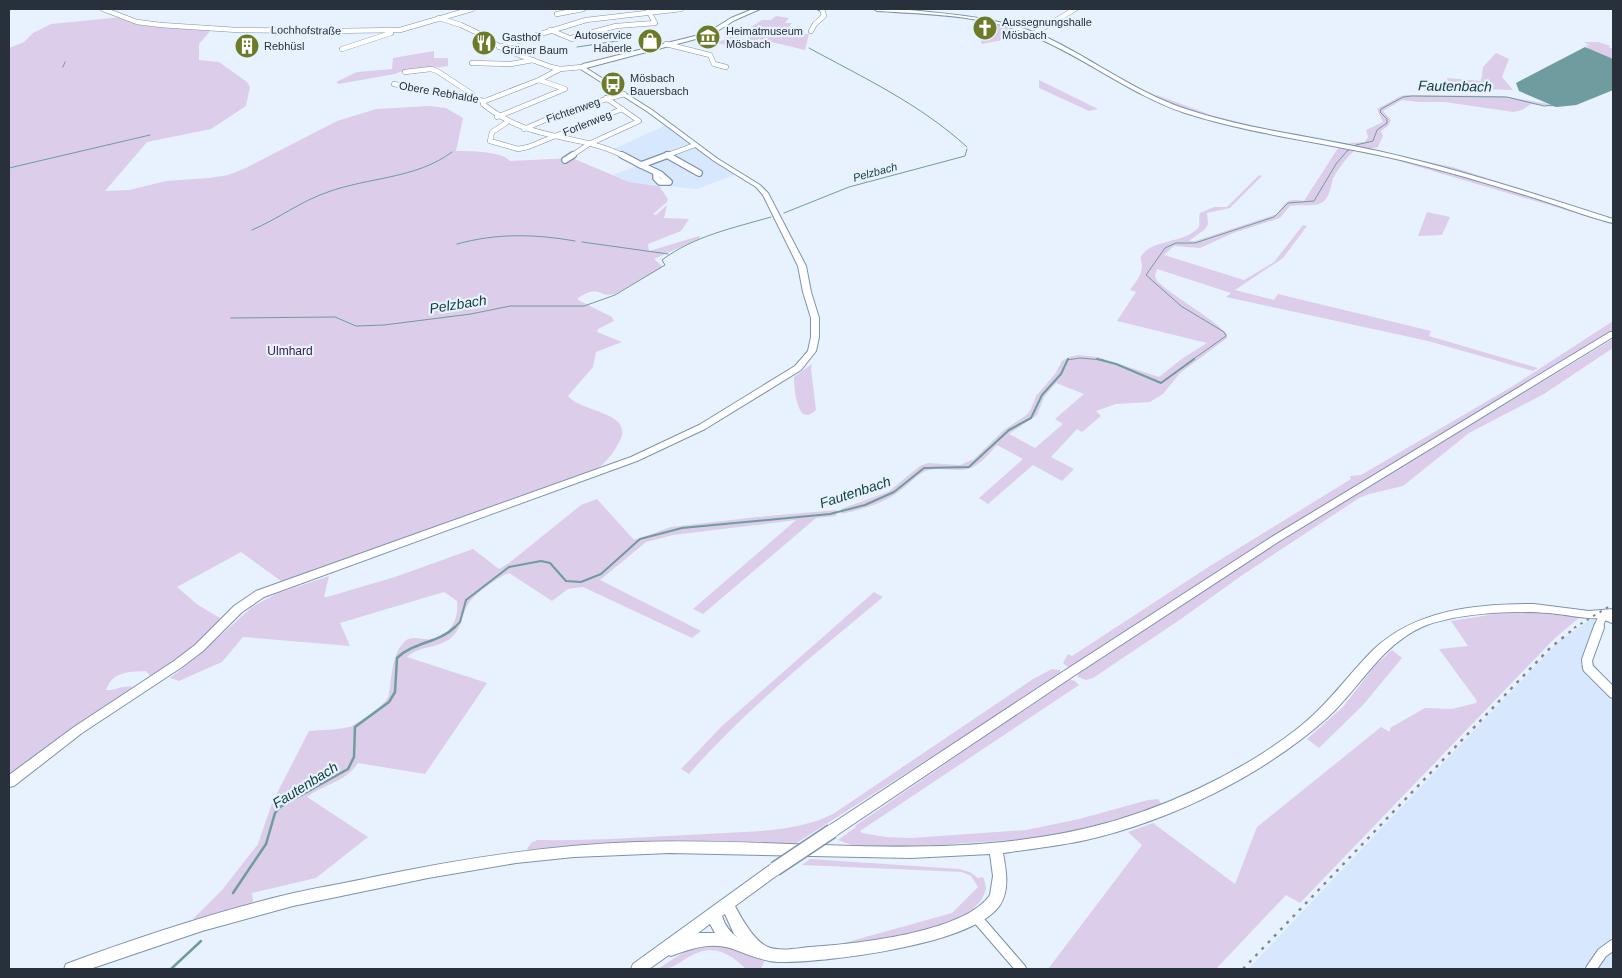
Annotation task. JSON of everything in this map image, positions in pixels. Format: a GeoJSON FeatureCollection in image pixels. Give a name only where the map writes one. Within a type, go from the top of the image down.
{"type":"FeatureCollection","features":[{"type":"Feature","properties":{"kind":"street","name":"Lochhofstraße"},"geometry":{"type":"LineString","coordinates":[[102,9],[137,22],[237,30],[400,30],[472,9]]}},
{"type":"Feature","properties":{"kind":"street"},"geometry":{"type":"LineString","coordinates":[[558,14],[583,9]]}},
{"type":"Feature","properties":{"kind":"street"},"geometry":{"type":"LineString","coordinates":[[587,9],[594,18]]}},
{"type":"Feature","properties":{"kind":"street"},"geometry":{"type":"LineString","coordinates":[[530,30],[538,33],[594,18],[681,9]]}},
{"type":"Feature","properties":{"kind":"street"},"geometry":{"type":"LineString","coordinates":[[656,173],[612,150],[553,137],[506,123],[483,104],[485,101],[539,80],[560,69],[582,67],[715,32],[733,19],[757,9]]}},
{"type":"Feature","properties":{"kind":"street"},"geometry":{"type":"LineString","coordinates":[[811,31],[814,24],[824,16],[822,9]]}},
{"type":"Feature","properties":{"kind":"street"},"geometry":{"type":"LineString","coordinates":[[877,9],[972,20],[1010,27],[1033,34],[1158,100],[1186,112],[1236,125],[1358,148],[1484,180],[1613,221]]}},
{"type":"Feature","properties":{"kind":"street"},"geometry":{"type":"LineString","coordinates":[[1033,34],[1075,9]]}},
{"type":"Feature","properties":{"kind":"street"},"geometry":{"type":"LineString","coordinates":[[550,30],[572,39],[616,26],[655,23],[649,11]]}},
{"type":"Feature","properties":{"kind":"street"},"geometry":{"type":"LineString","coordinates":[[439,18],[482,35],[499,47],[560,69]]}},
{"type":"Feature","properties":{"kind":"street"},"geometry":{"type":"LineString","coordinates":[[342,49],[400,30]]}},
{"type":"Feature","properties":{"kind":"street"},"geometry":{"type":"LineString","coordinates":[[499,47],[541,34],[538,33]]}},
{"type":"Feature","properties":{"kind":"street"},"geometry":{"type":"LineString","coordinates":[[666,44],[710,55],[714,64],[726,68]]}},
{"type":"Feature","properties":{"kind":"street"},"geometry":{"type":"LineString","coordinates":[[472,63],[511,64],[533,60]]}},
{"type":"Feature","properties":{"kind":"street"},"geometry":{"type":"LineString","coordinates":[[9,782],[78,730],[199,648],[238,610],[260,594],[634,459],[702,427],[798,368],[812,351],[816,329],[815,318],[802,266],[766,194],[758,186],[582,67]]}},
{"type":"Feature","properties":{"kind":"street"},"geometry":{"type":"LineString","coordinates":[[405,72],[431,69],[437,71],[472,94],[470,97]]}},
{"type":"Feature","properties":{"kind":"street"},"geometry":{"type":"LineString","coordinates":[[497,117],[565,89],[539,80]]}},
{"type":"Feature","properties":{"kind":"street","name":"Obere Rebhalde"},"geometry":{"type":"LineString","coordinates":[[394,84],[404,84],[442,94],[470,97],[485,101]]}},
{"type":"Feature","properties":{"kind":"street","name":"Fichtenweg"},"geometry":{"type":"LineString","coordinates":[[524,129],[552,116],[624,94]]}},
{"type":"Feature","properties":{"kind":"street"},"geometry":{"type":"LineString","coordinates":[[565,160],[589,144],[639,121],[606,98]]}},
{"type":"Feature","properties":{"kind":"street","name":"Forlenweg"},"geometry":{"type":"LineString","coordinates":[[506,123],[493,130],[490,135],[490,141],[518,149],[536,145],[622,109]]}},
{"type":"Feature","properties":{"kind":"street"},"geometry":{"type":"LineString","coordinates":[[641,165],[695,145]]}},
{"type":"Feature","properties":{"kind":"street"},"geometry":{"type":"LineString","coordinates":[[666,155],[699,172]]}},
{"type":"Feature","properties":{"kind":"street"},"geometry":{"type":"LineString","coordinates":[[638,969],[775,869],[1068,674],[1274,540],[1613,334]]}},
{"type":"Feature","properties":{"kind":"street"},"geometry":{"type":"LineString","coordinates":[[71,969],[203,925],[283,902],[476,863],[555,853],[662,847],[735,847],[886,853],[996,850],[1087,834],[1133,820],[1188,799],[1283,746],[1323,714],[1385,644],[1416,625],[1448,617],[1511,609],[1545,609],[1610,616],[1587,660],[1588,668],[1613,693]]}},
{"type":"Feature","properties":{"kind":"street"},"geometry":{"type":"LineString","coordinates":[[714,913],[721,932],[730,941],[740,946],[773,955],[818,954],[892,944],[925,936],[976,917],[995,900],[999,888],[996,850]]}},
{"type":"Feature","properties":{"kind":"street"},"geometry":{"type":"LineString","coordinates":[[727,904],[739,929],[760,950]]}},
{"type":"Feature","properties":{"kind":"street"},"geometry":{"type":"LineString","coordinates":[[976,917],[1021,969]]}},
{"type":"Feature","properties":{"kind":"street"},"geometry":{"type":"LineString","coordinates":[[663,951],[701,939],[730,941]]}},
{"type":"Feature","properties":{"kind":"street"},"geometry":{"type":"LineString","coordinates":[[1591,969],[1602,953],[1613,945]]}},
{"type":"Feature","properties":{"kind":"shaded area"},"geometry":{"type":"Polygon","coordinates":[[[1585,47],[1613,59],[1613,90],[1576,105],[1556,107],[1519,91],[1516,83],[1585,47]]]}},
{"type":"Feature","properties":{"kind":"shaded area"},"geometry":{"type":"Polygon","coordinates":[[[671,123],[717,160],[740,173],[697,189],[629,182],[613,175],[639,165],[611,150],[671,123]]]}},
{"type":"Feature","properties":{"kind":"shaded area"},"geometry":{"type":"Polygon","coordinates":[[[1591,619],[1605,625],[1593,661],[1603,677],[1613,686],[1613,969],[1248,969],[1558,642],[1591,619]]]}},
{"type":"Feature","properties":{"kind":"green space"},"geometry":{"type":"Polygon","coordinates":[[[776,16],[789,18],[785,23],[792,23],[789,27],[796,28],[793,33],[809,34],[805,50],[759,39],[739,48],[717,43],[730,37],[747,40],[751,31],[748,29],[762,20],[771,20],[776,16]]]}},
{"type":"Feature","properties":{"kind":"green space","name":"Ulmhard"},"geometry":{"type":"Polygon","coordinates":[[[122,17],[134,22],[212,29],[199,44],[199,60],[219,62],[247,82],[250,87],[246,106],[211,129],[147,142],[105,191],[129,190],[166,181],[228,175],[246,168],[337,121],[376,109],[430,106],[446,108],[463,118],[456,151],[493,153],[510,161],[572,158],[629,182],[659,186],[668,199],[653,214],[656,215],[667,205],[664,218],[689,219],[681,231],[648,244],[649,251],[699,236],[701,238],[654,259],[662,266],[661,268],[615,294],[609,295],[595,291],[578,298],[578,300],[612,317],[614,321],[598,329],[597,332],[622,342],[596,352],[593,367],[568,396],[575,402],[606,414],[621,425],[622,433],[616,448],[596,470],[285,581],[281,581],[241,552],[177,587],[198,605],[220,618],[220,622],[198,645],[152,678],[146,671],[127,672],[117,676],[106,690],[132,687],[129,693],[9,776],[9,48],[24,42],[33,33],[51,24],[122,17]]]}},
{"type":"Feature","properties":{"kind":"green space"},"geometry":{"type":"Polygon","coordinates":[[[981,22],[1028,33],[1023,36],[982,44],[979,32],[981,22]]]}},
{"type":"Feature","properties":{"kind":"green space"},"geometry":{"type":"Polygon","coordinates":[[[1584,42],[1598,42],[1611,46],[1608,47],[1613,49],[1613,90],[1577,105],[1557,107],[1531,104],[1522,110],[1513,112],[1445,102],[1402,100],[1383,111],[1391,120],[1388,126],[1381,131],[1383,136],[1378,147],[1370,149],[1348,143],[1365,142],[1368,137],[1366,130],[1383,122],[1377,109],[1405,95],[1502,96],[1554,105],[1540,73],[1589,49],[1585,45],[1590,46],[1584,42]]]}},
{"type":"Feature","properties":{"kind":"green space"},"geometry":{"type":"Polygon","coordinates":[[[434,51],[434,58],[448,58],[448,66],[400,72],[339,84],[336,82],[357,72],[392,69],[393,58],[434,51]]]}},
{"type":"Feature","properties":{"kind":"green space"},"geometry":{"type":"Polygon","coordinates":[[[1496,53],[1509,59],[1502,77],[1513,90],[1449,88],[1447,78],[1481,81],[1483,67],[1496,53]]]}},
{"type":"Feature","properties":{"kind":"green space"},"geometry":{"type":"Polygon","coordinates":[[[1039,80],[1098,109],[1089,111],[1039,88],[1039,80]]]}},
{"type":"Feature","properties":{"kind":"green space"},"geometry":{"type":"Polygon","coordinates":[[[1154,94],[1211,115],[1256,127],[1213,118],[1168,103],[1154,94]]]}},
{"type":"Feature","properties":{"kind":"green space"},"geometry":{"type":"Polygon","coordinates":[[[1289,138],[1356,149],[1345,160],[1334,176],[1325,201],[1314,205],[1290,206],[1280,218],[1233,233],[1200,248],[1174,246],[1164,255],[1244,280],[1274,262],[1303,225],[1307,226],[1283,258],[1235,290],[1274,300],[1278,294],[1431,331],[1429,336],[1538,368],[1533,371],[1428,341],[1226,297],[1231,293],[1157,269],[1155,276],[1157,281],[1219,327],[1227,334],[1227,338],[1180,373],[1163,394],[1150,402],[1116,404],[1096,411],[1101,416],[1082,432],[1077,429],[1051,457],[1074,469],[1062,481],[1033,465],[988,504],[979,498],[1023,459],[997,445],[982,461],[971,468],[965,470],[928,470],[887,499],[865,508],[841,514],[841,509],[888,492],[920,466],[928,463],[960,465],[974,459],[1004,430],[1030,411],[1036,396],[1055,374],[1062,361],[1069,357],[1078,355],[1098,357],[1159,377],[1183,358],[1207,343],[1117,321],[1136,292],[1130,290],[1141,273],[1141,256],[1146,250],[1192,233],[1199,226],[1200,213],[1214,207],[1227,207],[1259,175],[1262,176],[1230,208],[1207,213],[1208,224],[1205,229],[1189,241],[1195,241],[1277,214],[1287,202],[1293,200],[1304,201],[1338,148],[1289,138]],[[1056,383],[1044,397],[1037,415],[1009,434],[1035,448],[1063,424],[1055,419],[1084,394],[1056,383]]]}},
{"type":"Feature","properties":{"kind":"green space"},"geometry":{"type":"Polygon","coordinates":[[[1368,152],[1464,176],[1613,222],[1613,224],[1368,152]]]}},
{"type":"Feature","properties":{"kind":"green space"},"geometry":{"type":"Polygon","coordinates":[[[1388,153],[1452,167],[1548,197],[1388,153]]]}},
{"type":"Feature","properties":{"kind":"green space"},"geometry":{"type":"Polygon","coordinates":[[[1427,212],[1450,217],[1442,235],[1418,236],[1427,212]]]}},
{"type":"Feature","properties":{"kind":"green space"},"geometry":{"type":"Polygon","coordinates":[[[1613,321],[1613,332],[1072,666],[1068,667],[1063,663],[1068,654],[1072,656],[1210,566],[1351,479],[1350,476],[1361,475],[1513,386],[1613,321]]]}},
{"type":"Feature","properties":{"kind":"green space"},"geometry":{"type":"Polygon","coordinates":[[[1613,339],[1613,348],[1544,394],[1469,433],[1403,486],[1359,498],[1241,576],[1093,678],[1086,680],[1078,677],[1078,674],[1285,538],[1613,339]]]}},
{"type":"Feature","properties":{"kind":"green space"},"geometry":{"type":"Polygon","coordinates":[[[812,364],[816,410],[810,414],[805,414],[798,405],[794,377],[812,364]]]}},
{"type":"Feature","properties":{"kind":"green space"},"geometry":{"type":"Polygon","coordinates":[[[597,499],[634,540],[671,527],[837,510],[836,516],[816,518],[703,614],[693,609],[796,520],[673,535],[646,542],[600,580],[701,631],[692,638],[583,587],[568,589],[552,601],[509,573],[494,581],[481,590],[466,607],[458,629],[452,637],[441,644],[412,653],[407,657],[487,683],[425,774],[358,763],[341,779],[307,797],[368,837],[316,878],[252,893],[253,902],[249,906],[198,920],[193,919],[223,889],[258,844],[272,803],[309,731],[352,726],[382,705],[389,695],[396,654],[401,646],[411,638],[433,639],[445,634],[455,619],[457,601],[444,592],[340,623],[350,646],[243,637],[222,662],[179,681],[170,678],[198,656],[252,607],[276,594],[329,576],[324,597],[327,597],[395,577],[473,549],[499,569],[581,505],[597,499]]]}},
{"type":"Feature","properties":{"kind":"green space"},"geometry":{"type":"Polygon","coordinates":[[[874,592],[883,597],[807,660],[758,704],[734,726],[689,774],[681,769],[722,726],[874,592]]]}},
{"type":"Feature","properties":{"kind":"green space"},"geometry":{"type":"Polygon","coordinates":[[[1532,611],[1580,617],[1554,639],[1300,903],[1286,895],[1216,969],[1048,969],[1142,845],[1128,832],[1153,823],[1235,884],[1257,827],[1381,727],[1390,732],[1390,728],[1425,708],[1452,709],[1476,703],[1477,701],[1439,649],[1468,646],[1451,621],[1508,612],[1532,611]]]}},
{"type":"Feature","properties":{"kind":"green space"},"geometry":{"type":"Polygon","coordinates":[[[1392,650],[1402,658],[1363,705],[1319,748],[1307,739],[1343,707],[1374,667],[1392,650]]]}},
{"type":"Feature","properties":{"kind":"green space"},"geometry":{"type":"Polygon","coordinates":[[[1052,669],[1060,670],[1061,674],[795,844],[530,851],[527,849],[531,843],[537,840],[579,840],[771,830],[803,825],[818,820],[833,814],[1033,679],[1052,669]]]}},
{"type":"Feature","properties":{"kind":"green space"},"geometry":{"type":"Polygon","coordinates":[[[1069,679],[1079,685],[860,831],[886,837],[911,838],[1026,830],[1079,819],[1148,800],[1158,799],[1162,805],[1075,831],[1025,839],[893,848],[854,846],[838,840],[855,826],[1069,679]]]}},
{"type":"Feature","properties":{"kind":"green space"},"geometry":{"type":"Polygon","coordinates":[[[810,859],[959,869],[970,872],[978,878],[983,877],[986,890],[976,905],[960,916],[939,926],[864,943],[826,948],[952,913],[978,887],[971,876],[962,872],[802,865],[810,859]]]}},
{"type":"Feature","properties":{"kind":"green space"},"geometry":{"type":"Polygon","coordinates":[[[722,944],[761,959],[764,962],[761,969],[746,969],[725,954],[711,950],[695,953],[677,965],[658,969],[693,946],[722,944]]]}},
{"type":"Feature","properties":{"kind":"waterway"},"geometry":{"type":"LineString","coordinates":[[816,9],[821,12]]}},
{"type":"Feature","properties":{"kind":"waterway"},"geometry":{"type":"LineString","coordinates":[[577,47],[624,40]]}},
{"type":"Feature","properties":{"kind":"waterway","name":"Pelzbach"},"geometry":{"type":"LineString","coordinates":[[809,48],[911,105],[967,147]]}},
{"type":"Feature","properties":{"kind":"waterway"},"geometry":{"type":"LineString","coordinates":[[63,67],[65,62]]}},
{"type":"Feature","properties":{"kind":"waterway","name":"Fautenbach"},"geometry":{"type":"LineString","coordinates":[[1192,360],[1226,336],[1224,332],[1181,306],[1146,275],[1165,248],[1176,243],[1195,243],[1274,217],[1288,203],[1314,201],[1336,164],[1347,151],[1356,145],[1373,141],[1377,130],[1387,123],[1387,119],[1380,112],[1381,109],[1403,97],[1507,97],[1544,106],[1555,105]]}},
{"type":"Feature","properties":{"kind":"waterway"},"geometry":{"type":"LineString","coordinates":[[9,168],[150,135]]}},
{"type":"Feature","properties":{"kind":"waterway","name":"Pelzbach"},"geometry":{"type":"LineString","coordinates":[[784,213],[849,187],[965,156],[967,149]]}},
{"type":"Feature","properties":{"kind":"waterway"},"geometry":{"type":"LineString","coordinates":[[252,230],[318,196],[344,187],[408,173],[438,161],[452,152]]}},
{"type":"Feature","properties":{"kind":"waterway","name":"Pelzbach"},"geometry":{"type":"LineString","coordinates":[[231,318],[335,317],[356,326],[384,325],[471,314],[510,306],[584,306],[615,295],[665,265],[662,260],[687,245],[728,229],[771,217]]}},
{"type":"Feature","properties":{"kind":"waterway","name":"Pelzbach"},"geometry":{"type":"LineString","coordinates":[[457,244],[501,236],[531,236],[575,241]]}},
{"type":"Feature","properties":{"kind":"waterway","name":"Pelzbach"},"geometry":{"type":"LineString","coordinates":[[582,242],[668,254]]}},
{"type":"Feature","properties":{"kind":"waterway","name":"Fautenbach"},"geometry":{"type":"LineString","coordinates":[[1068,360],[1080,358],[1100,360]]}},
{"type":"Feature","properties":{"kind":"waterway","name":"Fautenbach"},"geometry":{"type":"LineString","coordinates":[[1100,360],[1116,364],[1161,383],[1194,359]]}},
{"type":"Feature","properties":{"kind":"waterway","name":"Fautenbach"},"geometry":{"type":"LineString","coordinates":[[455,627],[460,622],[466,600],[509,567],[541,561],[550,563],[566,581],[581,582],[601,574],[640,539],[682,528],[830,514],[865,505],[894,492],[924,468],[969,467],[1009,430],[1031,418],[1042,395],[1061,374],[1068,360]]}},
{"type":"Feature","properties":{"kind":"waterway","name":"Fautenbach"},"geometry":{"type":"LineString","coordinates":[[233,893],[266,844],[275,813],[280,807],[348,769],[354,757],[355,727],[389,702],[395,692],[397,658],[403,653],[441,636],[455,627]]}},
{"type":"Feature","properties":{"kind":"waterway","name":"Fautenbach"},"geometry":{"type":"LineString","coordinates":[[171,969],[201,941]]}},
{"type":"Feature","properties":{"kind":"railway"},"geometry":{"type":"LineString","coordinates":[[1574,628],[1613,604]]}},
{"type":"Feature","properties":{"kind":"railway"},"geometry":{"type":"LineString","coordinates":[[1243,969],[1550,648],[1576,627]]}},
{"type":"Feature","properties":{"kind":"place","name":"Aussegnungshalle Mösbach"},"geometry":{"type":"Point","coordinates":[985,28]}},
{"type":"Feature","properties":{"kind":"place","name":"Heimatmuseum Mösbach"},"geometry":{"type":"Point","coordinates":[708,37]}},
{"type":"Feature","properties":{"kind":"place","name":"Autoservice Haberle"},"geometry":{"type":"Point","coordinates":[650,41]}},
{"type":"Feature","properties":{"kind":"place","name":"Gasthof Grüner Baum"},"geometry":{"type":"Point","coordinates":[484,43]}},
{"type":"Feature","properties":{"kind":"place","name":"Rebhüsl"},"geometry":{"type":"Point","coordinates":[247,46]}},
{"type":"Feature","properties":{"kind":"place","name":"Mösbach Bauersbach"},"geometry":{"type":"Point","coordinates":[613,84]}}]}
